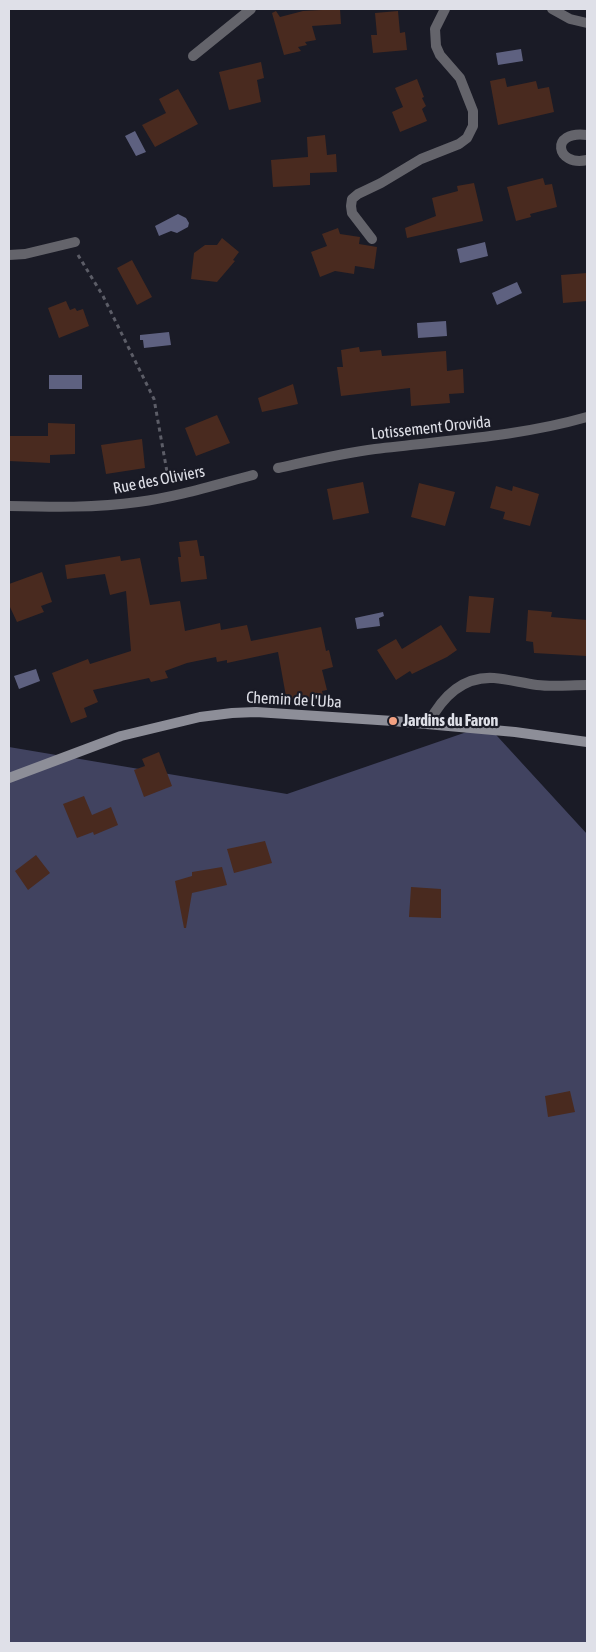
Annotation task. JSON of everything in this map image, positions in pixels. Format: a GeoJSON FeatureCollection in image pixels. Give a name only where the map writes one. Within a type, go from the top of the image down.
{"type":"FeatureCollection","features":[{"type":"Feature","properties":{"kind":"street"},"geometry":{"type":"LineString","coordinates":[[193,56],[251,9]]}},
{"type":"Feature","properties":{"kind":"street"},"geometry":{"type":"LineString","coordinates":[[372,239],[356,221],[350,206],[352,199],[421,159],[459,144],[467,138],[474,126],[473,111],[460,78],[440,55],[436,46],[435,29],[444,9]]}},
{"type":"Feature","properties":{"kind":"street"},"geometry":{"type":"LineString","coordinates":[[552,9],[570,19],[587,23]]}},
{"type":"Feature","properties":{"kind":"street"},"geometry":{"type":"LineString","coordinates":[[587,135],[577,134],[568,136],[562,142],[562,147],[567,159],[576,161],[587,160]]}},
{"type":"Feature","properties":{"kind":"street"},"geometry":{"type":"LineString","coordinates":[[9,255],[25,254],[73,243]]}},
{"type":"Feature","properties":{"kind":"street","name":"Lotissement Orovida"},"geometry":{"type":"LineString","coordinates":[[278,468],[374,450],[473,440],[527,432],[587,417]]}},
{"type":"Feature","properties":{"kind":"street","name":"Rue des Oliviers"},"geometry":{"type":"LineString","coordinates":[[9,506],[103,506],[140,502],[253,475]]}},
{"type":"Feature","properties":{"kind":"street"},"geometry":{"type":"LineString","coordinates":[[428,724],[435,711],[448,696],[462,684],[477,679],[494,678],[554,686],[587,685]]}},
{"type":"Feature","properties":{"kind":"street","name":"Chemin de l'Uba"},"geometry":{"type":"LineString","coordinates":[[9,778],[121,736],[212,715],[256,712],[428,724],[515,732],[587,742]]}},
{"type":"Feature","properties":{"kind":"path"},"geometry":{"type":"LineString","coordinates":[[73,243],[103,296],[152,392],[171,496]]}},
{"type":"Feature","properties":{"kind":"shaded area"},"geometry":{"type":"Polygon","coordinates":[[[521,49],[523,61],[498,65],[496,53],[521,49]]]}},
{"type":"Feature","properties":{"kind":"shaded area"},"geometry":{"type":"Polygon","coordinates":[[[135,131],[146,152],[136,156],[125,136],[135,131]]]}},
{"type":"Feature","properties":{"kind":"shaded area"},"geometry":{"type":"Polygon","coordinates":[[[178,214],[186,218],[189,223],[188,227],[177,233],[171,231],[159,236],[155,226],[178,214]]]}},
{"type":"Feature","properties":{"kind":"shaded area"},"geometry":{"type":"Polygon","coordinates":[[[485,242],[488,256],[460,263],[457,249],[485,242]]]}},
{"type":"Feature","properties":{"kind":"shaded area"},"geometry":{"type":"Polygon","coordinates":[[[517,282],[522,293],[497,305],[492,293],[517,282]]]}},
{"type":"Feature","properties":{"kind":"shaded area"},"geometry":{"type":"Polygon","coordinates":[[[446,321],[447,336],[418,338],[417,323],[446,321]]]}},
{"type":"Feature","properties":{"kind":"shaded area"},"geometry":{"type":"Polygon","coordinates":[[[169,332],[171,345],[144,348],[143,340],[140,340],[140,335],[169,332]]]}},
{"type":"Feature","properties":{"kind":"shaded area"},"geometry":{"type":"Polygon","coordinates":[[[49,375],[82,375],[82,389],[49,389],[49,375]]]}},
{"type":"Feature","properties":{"kind":"shaded area"},"geometry":{"type":"Polygon","coordinates":[[[383,612],[384,616],[379,618],[380,626],[357,629],[355,618],[383,612]]]}},
{"type":"Feature","properties":{"kind":"shaded area"},"geometry":{"type":"Polygon","coordinates":[[[36,669],[40,681],[19,689],[14,676],[36,669]]]}},
{"type":"Feature","properties":{"kind":"shaded area"},"geometry":{"type":"Polygon","coordinates":[[[487,725],[587,834],[587,1643],[9,1643],[9,747],[287,794],[487,725]]]}},
{"type":"Feature","properties":{"kind":"building"},"geometry":{"type":"Polygon","coordinates":[[[340,9],[341,24],[312,26],[316,40],[305,42],[307,45],[298,47],[301,51],[284,55],[272,13],[276,11],[280,17],[303,11],[340,9]]]}},
{"type":"Feature","properties":{"kind":"building"},"geometry":{"type":"Polygon","coordinates":[[[398,11],[400,33],[405,32],[407,50],[373,53],[371,35],[377,35],[375,13],[398,11]]]}},
{"type":"Feature","properties":{"kind":"building"},"geometry":{"type":"Polygon","coordinates":[[[261,62],[264,78],[257,80],[261,102],[229,110],[219,72],[261,62]]]}},
{"type":"Feature","properties":{"kind":"building"},"geometry":{"type":"Polygon","coordinates":[[[505,78],[507,87],[536,81],[538,89],[549,87],[554,112],[498,125],[490,81],[505,78]]]}},
{"type":"Feature","properties":{"kind":"building"},"geometry":{"type":"Polygon","coordinates":[[[417,79],[424,97],[422,98],[426,106],[422,109],[427,121],[400,132],[392,112],[403,107],[395,88],[417,79]]]}},
{"type":"Feature","properties":{"kind":"building"},"geometry":{"type":"Polygon","coordinates":[[[178,89],[198,124],[155,147],[142,125],[166,113],[159,99],[178,89]]]}},
{"type":"Feature","properties":{"kind":"building"},"geometry":{"type":"Polygon","coordinates":[[[325,135],[327,155],[336,154],[337,172],[310,173],[310,185],[273,187],[271,160],[308,157],[307,137],[325,135]]]}},
{"type":"Feature","properties":{"kind":"building"},"geometry":{"type":"Polygon","coordinates":[[[543,178],[545,185],[552,184],[557,207],[530,214],[531,217],[516,221],[507,187],[543,178]]]}},
{"type":"Feature","properties":{"kind":"building"},"geometry":{"type":"Polygon","coordinates":[[[474,183],[483,221],[407,238],[405,228],[436,216],[432,198],[458,191],[457,186],[474,183]]]}},
{"type":"Feature","properties":{"kind":"building"},"geometry":{"type":"Polygon","coordinates":[[[338,228],[340,234],[360,237],[359,244],[377,247],[374,269],[355,266],[354,274],[335,271],[320,277],[311,252],[327,246],[322,234],[338,228]]]}},
{"type":"Feature","properties":{"kind":"building"},"geometry":{"type":"Polygon","coordinates":[[[222,238],[239,252],[233,260],[235,261],[217,282],[191,279],[194,253],[205,245],[217,245],[222,238]]]}},
{"type":"Feature","properties":{"kind":"building"},"geometry":{"type":"Polygon","coordinates":[[[132,260],[152,297],[137,305],[117,268],[132,260]]]}},
{"type":"Feature","properties":{"kind":"building"},"geometry":{"type":"Polygon","coordinates":[[[587,273],[587,301],[563,303],[561,275],[587,273]]]}},
{"type":"Feature","properties":{"kind":"building"},"geometry":{"type":"Polygon","coordinates":[[[66,301],[70,310],[75,308],[77,311],[83,309],[89,326],[59,338],[48,308],[66,301]]]}},
{"type":"Feature","properties":{"kind":"building"},"geometry":{"type":"Polygon","coordinates":[[[359,347],[360,352],[381,350],[382,356],[446,351],[447,371],[463,369],[464,393],[449,394],[450,403],[411,406],[410,388],[341,396],[337,367],[343,367],[341,350],[359,347]]]}},
{"type":"Feature","properties":{"kind":"building"},"geometry":{"type":"Polygon","coordinates":[[[293,384],[298,404],[262,412],[258,398],[293,384]]]}},
{"type":"Feature","properties":{"kind":"building"},"geometry":{"type":"Polygon","coordinates":[[[217,415],[230,443],[196,456],[185,428],[217,415]]]}},
{"type":"Feature","properties":{"kind":"building"},"geometry":{"type":"Polygon","coordinates":[[[48,423],[75,424],[75,454],[50,455],[50,463],[9,461],[9,436],[48,436],[48,423]]]}},
{"type":"Feature","properties":{"kind":"building"},"geometry":{"type":"Polygon","coordinates":[[[142,439],[145,468],[106,474],[101,445],[142,439]]]}},
{"type":"Feature","properties":{"kind":"building"},"geometry":{"type":"Polygon","coordinates":[[[363,482],[369,513],[333,520],[327,489],[363,482]]]}},
{"type":"Feature","properties":{"kind":"building"},"geometry":{"type":"Polygon","coordinates":[[[419,483],[455,492],[445,526],[411,517],[419,483]]]}},
{"type":"Feature","properties":{"kind":"building"},"geometry":{"type":"Polygon","coordinates":[[[496,486],[512,491],[513,486],[539,494],[530,526],[503,519],[505,512],[490,508],[496,486]]]}},
{"type":"Feature","properties":{"kind":"building"},"geometry":{"type":"Polygon","coordinates":[[[197,540],[200,556],[204,556],[207,579],[181,582],[178,557],[181,557],[179,542],[197,540]]]}},
{"type":"Feature","properties":{"kind":"building"},"geometry":{"type":"Polygon","coordinates":[[[120,556],[121,561],[140,558],[150,605],[180,601],[185,631],[220,623],[221,630],[247,625],[251,641],[321,627],[326,651],[329,650],[333,667],[322,670],[327,690],[322,691],[324,699],[308,702],[287,702],[278,652],[227,663],[227,660],[217,662],[216,657],[187,663],[165,671],[168,678],[151,682],[149,678],[93,690],[98,702],[84,708],[87,717],[71,723],[52,673],[88,659],[90,664],[131,651],[126,591],[110,595],[105,574],[67,579],[65,565],[120,556]]]}},
{"type":"Feature","properties":{"kind":"building"},"geometry":{"type":"Polygon","coordinates":[[[42,572],[52,602],[41,606],[44,612],[17,622],[9,605],[9,584],[42,572]]]}},
{"type":"Feature","properties":{"kind":"building"},"geometry":{"type":"Polygon","coordinates":[[[469,596],[494,598],[490,633],[466,632],[469,596]]]}},
{"type":"Feature","properties":{"kind":"building"},"geometry":{"type":"Polygon","coordinates":[[[528,610],[552,612],[551,617],[587,620],[587,656],[534,653],[533,642],[526,641],[528,610]]]}},
{"type":"Feature","properties":{"kind":"building"},"geometry":{"type":"Polygon","coordinates":[[[441,625],[457,650],[412,674],[410,671],[396,680],[377,650],[396,639],[402,649],[441,625]]]}},
{"type":"Feature","properties":{"kind":"building"},"geometry":{"type":"Polygon","coordinates":[[[159,752],[172,786],[144,797],[134,770],[145,766],[142,759],[159,752]]]}},
{"type":"Feature","properties":{"kind":"building"},"geometry":{"type":"Polygon","coordinates":[[[84,796],[92,815],[111,807],[118,825],[94,835],[93,832],[77,838],[63,804],[84,796]]]}},
{"type":"Feature","properties":{"kind":"building"},"geometry":{"type":"Polygon","coordinates":[[[265,841],[272,863],[234,873],[227,849],[265,841]]]}},
{"type":"Feature","properties":{"kind":"building"},"geometry":{"type":"Polygon","coordinates":[[[36,855],[50,873],[28,890],[15,871],[36,855]]]}},
{"type":"Feature","properties":{"kind":"building"},"geometry":{"type":"Polygon","coordinates":[[[222,867],[227,885],[192,893],[186,928],[184,928],[175,881],[192,876],[192,872],[222,867]]]}},
{"type":"Feature","properties":{"kind":"building"},"geometry":{"type":"Polygon","coordinates":[[[411,887],[441,889],[441,918],[409,917],[411,887]]]}},
{"type":"Feature","properties":{"kind":"building"},"geometry":{"type":"Polygon","coordinates":[[[570,1091],[575,1112],[548,1117],[545,1096],[570,1091]]]}},
{"type":"Feature","properties":{"kind":"place","name":"Jardins du Faron"},"geometry":{"type":"Point","coordinates":[393,721]}}]}
